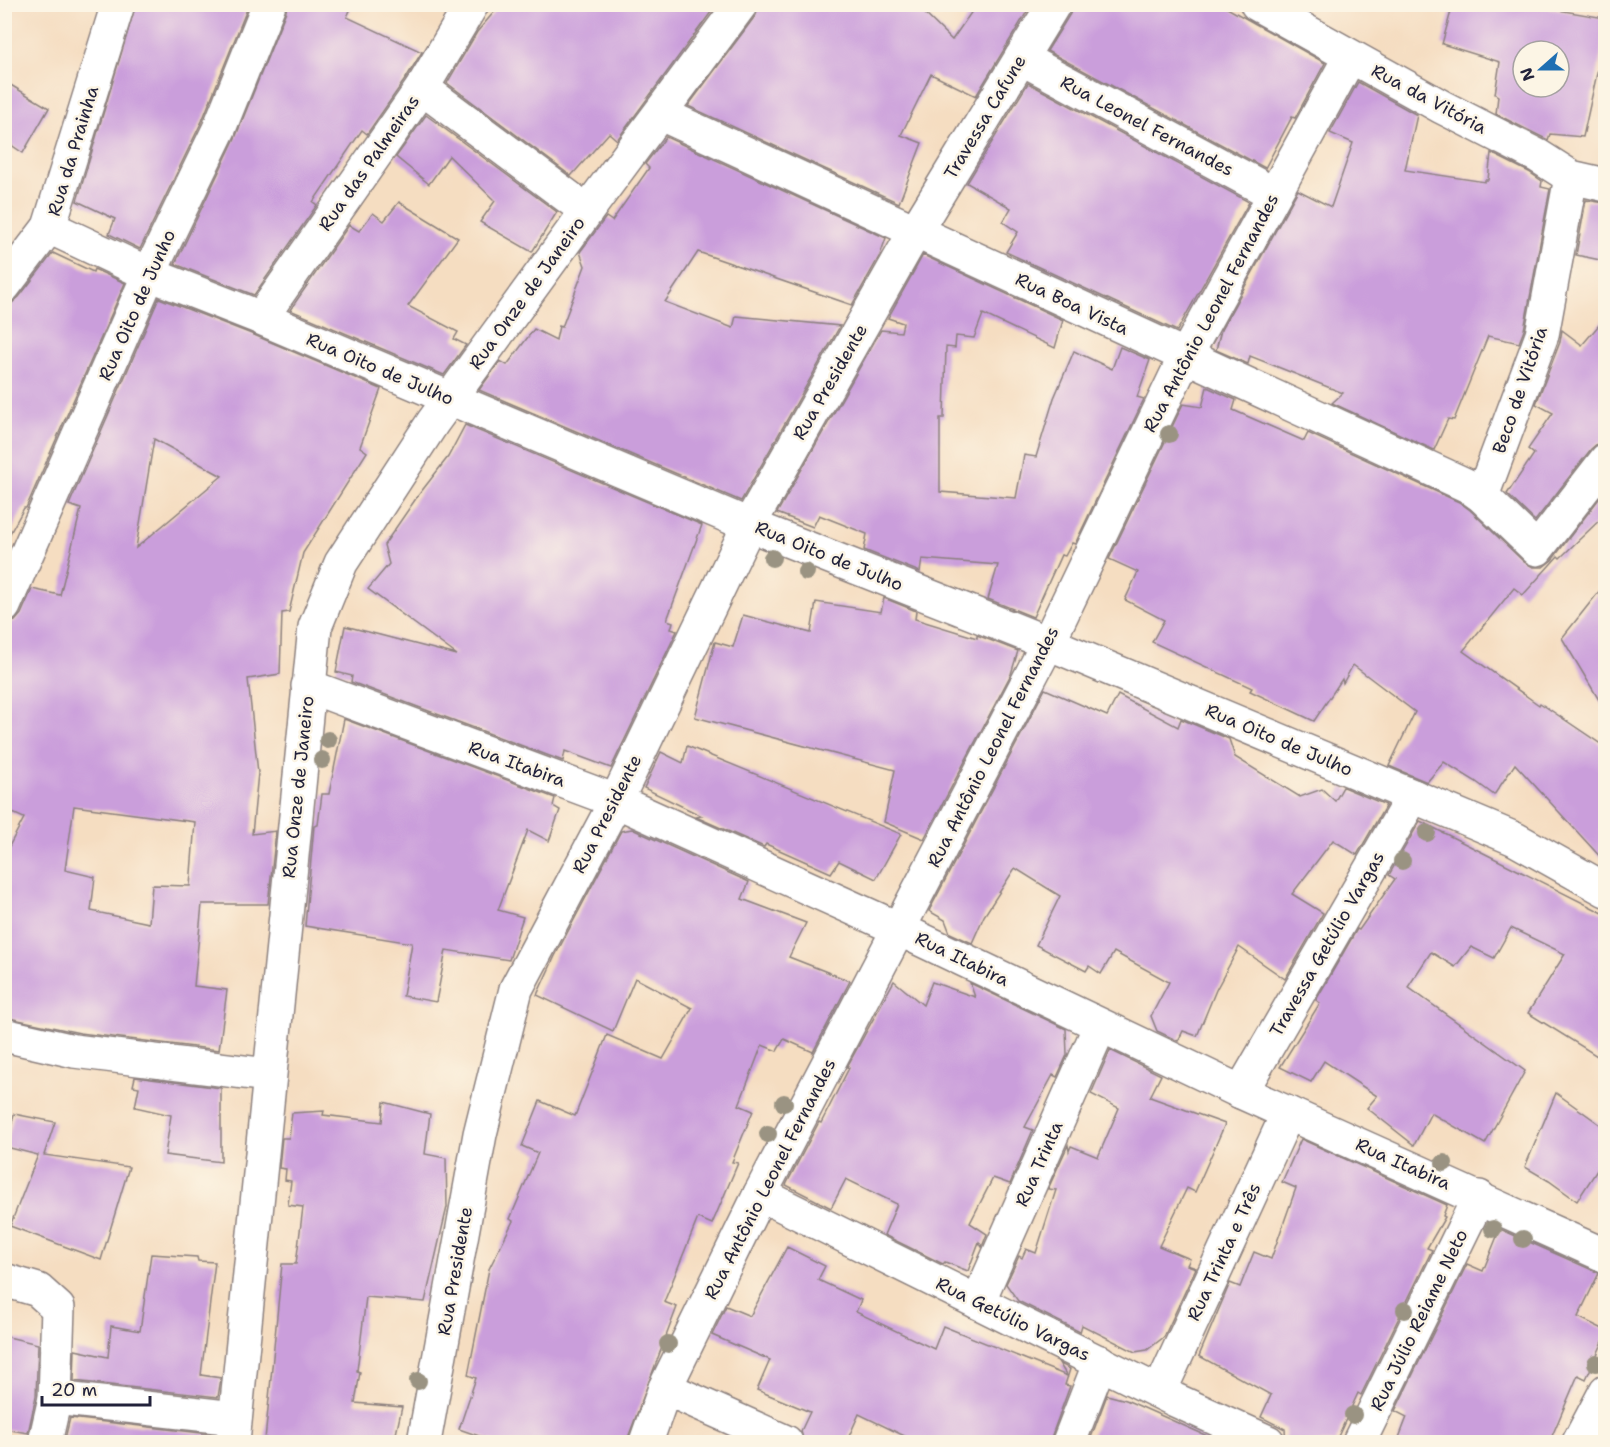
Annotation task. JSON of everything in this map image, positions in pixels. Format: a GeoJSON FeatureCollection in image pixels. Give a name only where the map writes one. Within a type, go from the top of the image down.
{"type":"FeatureCollection","features":[{"type":"Feature","properties":{"kind":"street","name":"Rua da Prainha"},"geometry":{"type":"LineString","coordinates":[[4,286],[49,227],[118,4]]}},
{"type":"Feature","properties":{"kind":"street","name":"Rua Oito de Junho"},"geometry":{"type":"LineString","coordinates":[[4,606],[149,274],[219,129],[269,4]]}},
{"type":"Feature","properties":{"kind":"street","name":"Rua das Palmeiras"},"geometry":{"type":"LineString","coordinates":[[261,318],[422,88],[472,4]]}},
{"type":"Feature","properties":{"kind":"street","name":"Rua Onze de Janeiro"},"geometry":{"type":"LineString","coordinates":[[234,1430],[315,627],[341,562],[451,398],[586,211],[661,114],[741,4]]}},
{"type":"Feature","properties":{"kind":"street","name":"Travessa Cafune"},"geometry":{"type":"LineString","coordinates":[[916,230],[1054,4]]}},
{"type":"Feature","properties":{"kind":"street","name":"Rua da Vitória"},"geometry":{"type":"LineString","coordinates":[[1257,4],[1350,57],[1538,156],[1571,177],[1605,185]]}},
{"type":"Feature","properties":{"kind":"street","name":"Rua Antônio Leonel Fernandes"},"geometry":{"type":"LineString","coordinates":[[646,1443],[665,1388],[760,1194],[1048,643],[1185,357],[1350,57]]}},
{"type":"Feature","properties":{"kind":"street","name":"Rua Leonel Fernandes"},"geometry":{"type":"LineString","coordinates":[[1021,58],[1274,194]]}},
{"type":"Feature","properties":{"kind":"street","name":"Rua Onze de Janeiro"},"geometry":{"type":"LineString","coordinates":[[422,88],[586,211]]}},
{"type":"Feature","properties":{"kind":"street","name":"Rua Boa Vista"},"geometry":{"type":"LineString","coordinates":[[661,114],[1468,486],[1482,496],[1537,549],[1605,460]]}},
{"type":"Feature","properties":{"kind":"street","name":"Beco de Vitória"},"geometry":{"type":"LineString","coordinates":[[1482,496],[1542,335],[1571,177]]}},
{"type":"Feature","properties":{"kind":"street","name":"Rua Oito de Julho"},"geometry":{"type":"LineString","coordinates":[[49,227],[149,274],[261,318],[749,525],[1048,643],[1515,839],[1605,890]]}},
{"type":"Feature","properties":{"kind":"street","name":"Rua Presidente"},"geometry":{"type":"LineString","coordinates":[[424,1443],[480,1134],[516,989],[616,801],[749,525],[916,230]]}},
{"type":"Feature","properties":{"kind":"street","name":"Rua Itabira"},"geometry":{"type":"LineString","coordinates":[[308,686],[616,801],[899,929],[1241,1092],[1479,1197],[1605,1256]]}},
{"type":"Feature","properties":{"kind":"street","name":"Travessa Getúlio Vargas"},"geometry":{"type":"LineString","coordinates":[[1241,1092],[1413,796]]}},
{"type":"Feature","properties":{"kind":"street","name":"Rua Trinta"},"geometry":{"type":"LineString","coordinates":[[978,1302],[1100,1026]]}},
{"type":"Feature","properties":{"kind":"street"},"geometry":{"type":"LineString","coordinates":[[4,1035],[74,1052],[269,1075]]}},
{"type":"Feature","properties":{"kind":"street","name":"Rua Trinta e Três"},"geometry":{"type":"LineString","coordinates":[[1160,1391],[1288,1113]]}},
{"type":"Feature","properties":{"kind":"street","name":"Rua Getúlio Vargas"},"geometry":{"type":"LineString","coordinates":[[760,1194],[1268,1443]]}},
{"type":"Feature","properties":{"kind":"street","name":"Rua Júlio Reiame Neto"},"geometry":{"type":"LineString","coordinates":[[1359,1443],[1479,1197]]}},
{"type":"Feature","properties":{"kind":"street"},"geometry":{"type":"LineString","coordinates":[[4,1280],[38,1290],[58,1308],[55,1398],[45,1443]]}},
{"type":"Feature","properties":{"kind":"street"},"geometry":{"type":"LineString","coordinates":[[1069,1443],[1100,1362]]}},
{"type":"Feature","properties":{"kind":"street"},"geometry":{"type":"LineString","coordinates":[[665,1388],[786,1443]]}},
{"type":"Feature","properties":{"kind":"street"},"geometry":{"type":"LineString","coordinates":[[1579,1443],[1605,1391]]}},
{"type":"Feature","properties":{"kind":"street"},"geometry":{"type":"LineString","coordinates":[[55,1398],[234,1430]]}},
{"type":"Feature","properties":{"kind":"building"},"geometry":{"type":"Polygon","coordinates":[[[136,4],[249,4],[202,121],[140,249],[109,234],[115,219],[77,201],[136,4]]]}},
{"type":"Feature","properties":{"kind":"building"},"geometry":{"type":"Polygon","coordinates":[[[287,4],[353,4],[347,17],[422,52],[367,134],[362,130],[313,202],[317,205],[254,295],[175,264],[236,136],[287,4]]]}},
{"type":"Feature","properties":{"kind":"building"},"geometry":{"type":"Polygon","coordinates":[[[501,4],[717,4],[617,140],[609,133],[571,176],[447,83],[477,32],[501,4]]]}},
{"type":"Feature","properties":{"kind":"building"},"geometry":{"type":"Polygon","coordinates":[[[759,4],[915,4],[952,40],[977,4],[1031,5],[976,96],[931,74],[901,135],[922,143],[899,203],[688,106],[756,15],[759,4]]]}},
{"type":"Feature","properties":{"kind":"building"},"geometry":{"type":"Polygon","coordinates":[[[1073,4],[1220,4],[1325,63],[1295,118],[1292,117],[1265,168],[1047,51],[1070,14],[1073,4]]]}},
{"type":"Feature","properties":{"kind":"building"},"geometry":{"type":"Polygon","coordinates":[[[1453,4],[1523,4],[1605,18],[1601,55],[1583,137],[1550,134],[1548,140],[1496,114],[1498,96],[1495,94],[1500,62],[1442,44],[1453,4]]]}},
{"type":"Feature","properties":{"kind":"building"},"geometry":{"type":"Polygon","coordinates":[[[4,81],[49,108],[23,153],[4,140],[4,81]]]}},
{"type":"Feature","properties":{"kind":"building"},"geometry":{"type":"Polygon","coordinates":[[[1358,82],[1417,115],[1405,170],[1485,182],[1488,180],[1491,153],[1529,172],[1542,181],[1541,187],[1550,189],[1524,330],[1519,343],[1488,336],[1454,420],[1448,419],[1434,450],[1332,403],[1343,393],[1250,356],[1248,364],[1216,350],[1221,330],[1298,190],[1331,207],[1353,143],[1330,133],[1358,82]]]}},
{"type":"Feature","properties":{"kind":"building"},"geometry":{"type":"Polygon","coordinates":[[[1028,83],[1249,202],[1177,331],[1006,252],[1018,232],[1003,222],[1011,208],[967,183],[1028,83]]]}},
{"type":"Feature","properties":{"kind":"building"},"geometry":{"type":"Polygon","coordinates":[[[426,115],[557,212],[532,252],[480,222],[495,201],[449,156],[429,184],[396,157],[426,115]]]}},
{"type":"Feature","properties":{"kind":"building"},"geometry":{"type":"Polygon","coordinates":[[[666,137],[886,238],[880,255],[852,305],[698,252],[665,302],[733,328],[736,316],[840,326],[741,501],[479,390],[500,361],[507,365],[534,329],[556,340],[559,326],[562,327],[585,266],[580,252],[606,217],[612,221],[649,168],[645,164],[666,137]]]}},
{"type":"Feature","properties":{"kind":"building"},"geometry":{"type":"Polygon","coordinates":[[[1586,200],[1605,203],[1605,261],[1576,255],[1586,200]]]}},
{"type":"Feature","properties":{"kind":"building"},"geometry":{"type":"Polygon","coordinates":[[[399,202],[458,238],[408,306],[458,332],[454,339],[466,345],[444,375],[290,310],[349,225],[359,231],[373,213],[384,221],[399,202]]]}},
{"type":"Feature","properties":{"kind":"building"},"geometry":{"type":"Polygon","coordinates":[[[53,253],[93,272],[94,269],[125,283],[26,508],[4,544],[4,304],[12,303],[19,297],[53,253]]]}},
{"type":"Feature","properties":{"kind":"building"},"geometry":{"type":"Polygon","coordinates":[[[923,255],[1063,320],[1055,348],[983,314],[974,338],[956,336],[955,348],[946,347],[944,418],[940,418],[940,492],[1016,498],[1024,455],[1036,457],[1054,398],[1074,351],[1112,369],[1120,347],[1150,360],[1137,397],[1144,399],[1075,544],[1072,543],[1065,556],[1061,555],[1033,617],[988,599],[998,565],[922,559],[920,572],[864,550],[867,534],[819,515],[813,527],[777,513],[881,330],[901,332],[903,323],[888,318],[923,255]]]}},
{"type":"Feature","properties":{"kind":"building"},"geometry":{"type":"Polygon","coordinates":[[[159,298],[381,389],[360,447],[367,452],[303,553],[289,612],[282,613],[280,674],[248,679],[258,773],[252,834],[276,831],[268,904],[202,904],[194,986],[227,990],[219,1050],[80,1033],[4,1017],[4,856],[24,818],[4,809],[4,624],[15,621],[21,614],[32,589],[60,595],[81,509],[69,505],[159,298]],[[154,439],[136,548],[222,476],[154,439]],[[74,806],[65,870],[95,877],[91,911],[149,923],[152,885],[190,886],[195,822],[74,806]]]}},
{"type":"Feature","properties":{"kind":"building"},"geometry":{"type":"Polygon","coordinates":[[[1605,318],[1605,442],[1598,443],[1591,449],[1535,521],[1507,494],[1534,454],[1528,449],[1553,413],[1536,404],[1560,342],[1562,330],[1582,345],[1605,318]]]}},
{"type":"Feature","properties":{"kind":"building"},"geometry":{"type":"Polygon","coordinates":[[[1207,387],[1236,400],[1233,410],[1304,441],[1308,433],[1459,502],[1524,562],[1533,567],[1543,567],[1552,560],[1605,491],[1605,515],[1560,558],[1558,556],[1523,595],[1514,588],[1463,651],[1539,705],[1540,703],[1605,747],[1605,862],[1515,764],[1494,795],[1444,762],[1427,782],[1389,766],[1415,712],[1353,665],[1343,683],[1342,679],[1314,721],[1250,691],[1252,688],[1152,642],[1164,620],[1125,600],[1138,572],[1109,559],[1183,404],[1202,407],[1207,387]]]}},
{"type":"Feature","properties":{"kind":"building"},"geometry":{"type":"Polygon","coordinates":[[[465,425],[702,525],[667,620],[673,622],[671,629],[677,631],[611,768],[565,751],[563,761],[351,682],[352,676],[336,672],[345,626],[457,655],[368,589],[389,564],[384,545],[448,457],[465,425]]]}},
{"type":"Feature","properties":{"kind":"building"},"geometry":{"type":"Polygon","coordinates":[[[1605,584],[1605,710],[1562,638],[1605,584]]]}},
{"type":"Feature","properties":{"kind":"building"},"geometry":{"type":"Polygon","coordinates":[[[884,598],[916,611],[915,619],[977,638],[977,635],[1018,651],[1011,674],[924,839],[884,822],[895,770],[695,717],[715,642],[733,647],[743,615],[811,633],[816,602],[881,612],[884,598]]]}},
{"type":"Feature","properties":{"kind":"building"},"geometry":{"type":"Polygon","coordinates":[[[1045,689],[1107,716],[1118,695],[1178,727],[1181,719],[1229,739],[1235,757],[1300,797],[1322,789],[1335,801],[1343,787],[1386,805],[1357,855],[1333,840],[1292,894],[1323,913],[1285,979],[1239,947],[1216,990],[1197,1036],[1183,1031],[1178,1041],[1157,1031],[1151,1016],[1169,982],[1114,952],[1101,974],[1089,966],[1086,971],[1036,945],[1060,896],[1015,868],[984,916],[972,943],[950,933],[945,920],[929,911],[1045,689]]]}},
{"type":"Feature","properties":{"kind":"building"},"geometry":{"type":"Polygon","coordinates":[[[344,719],[555,798],[553,806],[560,810],[549,841],[528,830],[498,910],[523,917],[509,960],[446,950],[436,1002],[403,996],[412,943],[305,926],[314,826],[318,825],[322,794],[329,794],[344,719]]]}},
{"type":"Feature","properties":{"kind":"building"},"geometry":{"type":"Polygon","coordinates":[[[687,746],[901,834],[876,879],[839,861],[831,873],[766,844],[764,847],[696,817],[702,816],[644,788],[661,752],[683,763],[687,746]]]}},
{"type":"Feature","properties":{"kind":"building"},"geometry":{"type":"Polygon","coordinates":[[[1420,821],[1605,914],[1605,1061],[1528,1013],[1565,954],[1511,928],[1494,958],[1471,947],[1455,967],[1431,952],[1408,987],[1525,1071],[1485,1144],[1431,1113],[1414,1145],[1367,1108],[1377,1096],[1324,1061],[1311,1082],[1280,1067],[1320,1003],[1316,1000],[1357,929],[1359,930],[1395,879],[1389,875],[1420,821]]]}},
{"type":"Feature","properties":{"kind":"building"},"geometry":{"type":"Polygon","coordinates":[[[632,829],[749,882],[742,899],[806,923],[789,957],[850,981],[813,1052],[784,1039],[777,1051],[762,1045],[739,1105],[753,1111],[732,1162],[738,1163],[712,1224],[698,1218],[664,1302],[677,1307],[626,1443],[499,1443],[459,1429],[476,1378],[468,1375],[489,1269],[513,1221],[510,1219],[538,1153],[522,1146],[540,1101],[575,1116],[607,1035],[663,1059],[692,1008],[635,978],[613,1031],[537,995],[621,831],[632,829]]]}},
{"type":"Feature","properties":{"kind":"building"},"geometry":{"type":"Polygon","coordinates":[[[894,981],[923,1005],[932,982],[975,997],[970,983],[1066,1029],[1067,1055],[1057,1077],[1053,1075],[1025,1127],[1033,1130],[1010,1184],[993,1178],[970,1223],[987,1234],[982,1247],[979,1242],[968,1271],[945,1262],[943,1264],[884,1235],[897,1204],[846,1179],[831,1208],[786,1185],[819,1122],[821,1123],[849,1068],[847,1067],[894,981]]]}},
{"type":"Feature","properties":{"kind":"building"},"geometry":{"type":"Polygon","coordinates":[[[1110,1050],[1161,1075],[1150,1097],[1225,1124],[1195,1192],[1187,1188],[1159,1246],[1190,1259],[1187,1265],[1196,1268],[1164,1337],[1147,1350],[1135,1352],[1082,1325],[1080,1332],[1018,1301],[1006,1284],[1019,1256],[1022,1258],[1026,1249],[1036,1253],[1056,1190],[1048,1189],[1068,1145],[1069,1151],[1071,1146],[1098,1157],[1119,1108],[1091,1094],[1110,1050]]]}},
{"type":"Feature","properties":{"kind":"building"},"geometry":{"type":"Polygon","coordinates":[[[135,1077],[221,1088],[221,1162],[165,1155],[171,1115],[135,1107],[139,1087],[133,1086],[135,1077]]]}},
{"type":"Feature","properties":{"kind":"building"},"geometry":{"type":"Polygon","coordinates":[[[1556,1093],[1605,1128],[1605,1158],[1577,1201],[1525,1167],[1556,1093]]]}},
{"type":"Feature","properties":{"kind":"building"},"geometry":{"type":"Polygon","coordinates":[[[384,1102],[430,1114],[425,1154],[446,1158],[447,1207],[425,1302],[366,1297],[355,1403],[402,1407],[394,1443],[283,1443],[265,1440],[282,1264],[296,1264],[303,1207],[288,1205],[291,1181],[285,1180],[286,1169],[279,1168],[282,1138],[289,1138],[292,1113],[324,1111],[323,1115],[382,1122],[384,1102]]]}},
{"type":"Feature","properties":{"kind":"building"},"geometry":{"type":"Polygon","coordinates":[[[14,1114],[55,1122],[44,1155],[129,1167],[101,1260],[10,1226],[38,1155],[6,1147],[14,1114]]]}},
{"type":"Feature","properties":{"kind":"building"},"geometry":{"type":"Polygon","coordinates":[[[1301,1139],[1447,1205],[1443,1216],[1445,1217],[1427,1248],[1432,1250],[1361,1395],[1358,1393],[1335,1443],[1286,1443],[1285,1429],[1261,1417],[1271,1395],[1199,1356],[1230,1283],[1240,1287],[1254,1252],[1271,1259],[1296,1188],[1282,1182],[1301,1139]]]}},
{"type":"Feature","properties":{"kind":"building"},"geometry":{"type":"Polygon","coordinates":[[[1500,1229],[1599,1273],[1578,1317],[1605,1330],[1605,1337],[1586,1379],[1578,1375],[1549,1443],[1397,1443],[1407,1417],[1395,1411],[1467,1264],[1483,1271],[1500,1229]]]}},
{"type":"Feature","properties":{"kind":"building"},"geometry":{"type":"Polygon","coordinates":[[[787,1247],[825,1266],[818,1280],[861,1300],[856,1312],[934,1349],[943,1326],[1067,1376],[1059,1363],[1070,1369],[1065,1385],[1070,1386],[1051,1443],[919,1443],[859,1414],[846,1443],[804,1443],[801,1431],[810,1412],[757,1390],[770,1360],[712,1335],[726,1306],[750,1316],[787,1247]]]}},
{"type":"Feature","properties":{"kind":"building"},"geometry":{"type":"Polygon","coordinates":[[[151,1254],[197,1257],[198,1261],[215,1262],[201,1375],[221,1378],[218,1397],[74,1381],[75,1350],[108,1357],[111,1326],[140,1331],[151,1254]]]}},
{"type":"Feature","properties":{"kind":"building"},"geometry":{"type":"Polygon","coordinates":[[[4,1336],[38,1344],[36,1396],[28,1433],[4,1429],[4,1336]]]}},
{"type":"Feature","properties":{"kind":"building"},"geometry":{"type":"Polygon","coordinates":[[[1107,1395],[1126,1400],[1223,1443],[1089,1443],[1107,1395]]]}},
{"type":"Feature","properties":{"kind":"building"},"geometry":{"type":"Polygon","coordinates":[[[70,1418],[210,1434],[208,1443],[64,1443],[70,1418]]]}}]}
